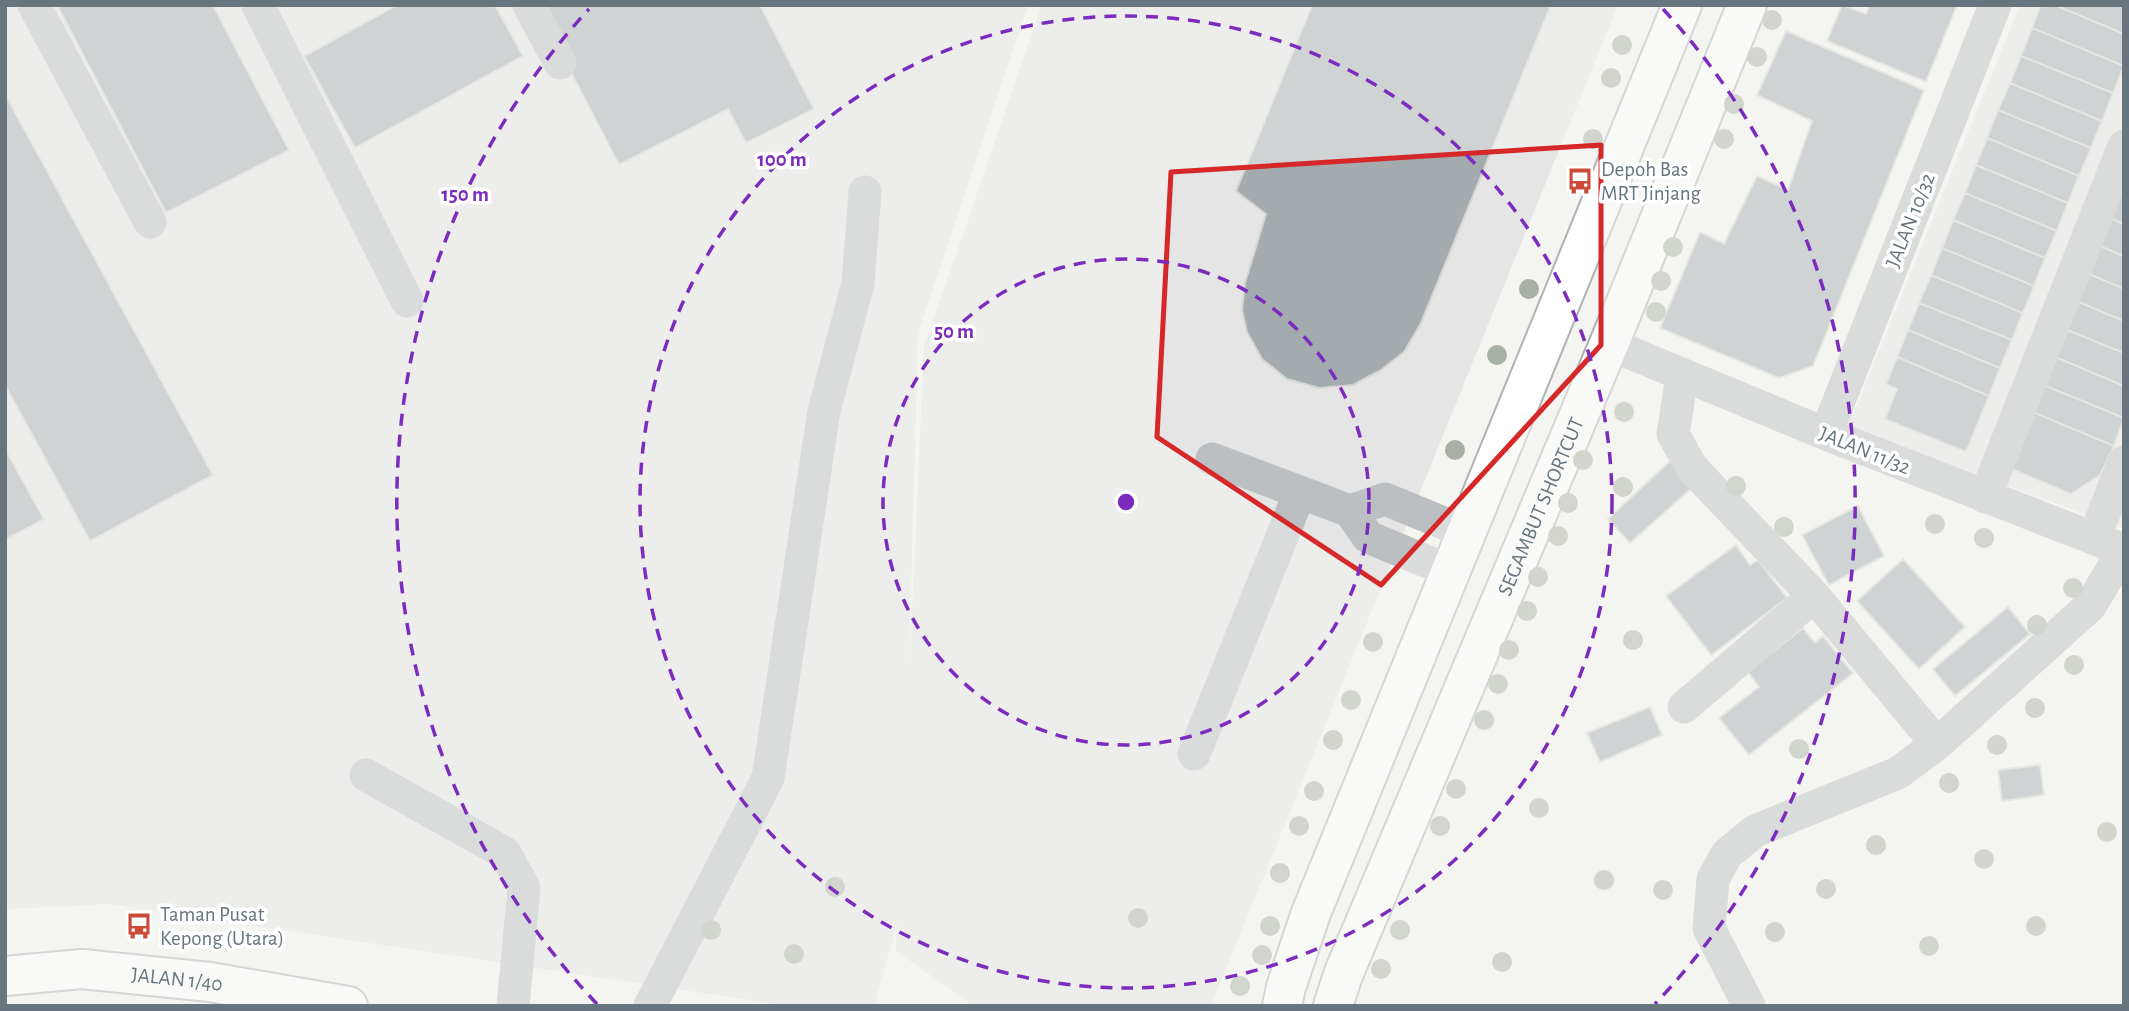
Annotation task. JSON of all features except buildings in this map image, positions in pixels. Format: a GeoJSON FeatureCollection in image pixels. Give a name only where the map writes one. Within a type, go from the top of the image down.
{"type":"FeatureCollection","features":[{"type":"Feature","properties":{"kind":"main road"},"geometry":{"type":"LineString","coordinates":[[1281,1000],[1311,913],[1682,5]]}},
{"type":"Feature","properties":{"kind":"main road","name":"SEGAMBUT SHORTCUT"},"geometry":{"type":"LineString","coordinates":[[1332,1006],[1609,344],[1662,208],[1747,5]]}},
{"type":"Feature","properties":{"kind":"main road"},"geometry":{"type":"LineString","coordinates":[[1470,527],[1517,456],[1570,343],[1578,337],[1588,336],[1609,344]]}},
{"type":"Feature","properties":{"kind":"main road","name":"JALAN 1/40"},"geometry":{"type":"LineString","coordinates":[[5,976],[94,970],[210,982],[348,1006]]}},
{"type":"Feature","properties":{"kind":"street"},"geometry":{"type":"LineString","coordinates":[[34,5],[150,222]]}},
{"type":"Feature","properties":{"kind":"street"},"geometry":{"type":"LineString","coordinates":[[258,5],[407,301]]}},
{"type":"Feature","properties":{"kind":"street"},"geometry":{"type":"LineString","coordinates":[[529,5],[560,62]]}},
{"type":"Feature","properties":{"kind":"street","name":"JALAN 10/32"},"geometry":{"type":"LineString","coordinates":[[1826,434],[1995,5]]}},
{"type":"Feature","properties":{"kind":"street"},"geometry":{"type":"LineString","coordinates":[[1985,497],[2124,146]]}},
{"type":"Feature","properties":{"kind":"street"},"geometry":{"type":"LineString","coordinates":[[650,1006],[768,778],[824,411],[858,283],[865,192]]}},
{"type":"Feature","properties":{"kind":"street","name":"JALAN 11/32"},"geometry":{"type":"LineString","coordinates":[[1609,344],[1826,434],[2114,546]]}},
{"type":"Feature","properties":{"kind":"street"},"geometry":{"type":"LineString","coordinates":[[1682,376],[1673,434],[1692,468],[1814,596],[1937,744]]}},
{"type":"Feature","properties":{"kind":"street"},"geometry":{"type":"LineString","coordinates":[[1212,459],[1350,511],[1368,537],[1452,572]]}},
{"type":"Feature","properties":{"kind":"street"},"geometry":{"type":"LineString","coordinates":[[1749,1006],[1709,928],[1713,879],[1727,854],[1755,831],[1898,773],[1937,744],[2090,606],[2114,546],[2124,462]]}},
{"type":"Feature","properties":{"kind":"street"},"geometry":{"type":"LineString","coordinates":[[1194,754],[1300,492]]}},
{"type":"Feature","properties":{"kind":"street"},"geometry":{"type":"LineString","coordinates":[[1350,511],[1385,499],[1470,527]]}},
{"type":"Feature","properties":{"kind":"street"},"geometry":{"type":"LineString","coordinates":[[1684,707],[1814,596]]}},
{"type":"Feature","properties":{"kind":"street"},"geometry":{"type":"LineString","coordinates":[[366,775],[505,853],[517,871],[524,888],[513,1006]]}},
{"type":"Feature","properties":{"kind":"highlighted area"},"geometry":{"type":"Polygon","coordinates":[[[1601,145],[1601,345],[1381,585],[1157,437],[1171,172],[1601,145]]]}},
{"type":"Feature","properties":{"kind":"shaded area"},"geometry":{"type":"Polygon","coordinates":[[[5,5],[1028,5],[918,333],[909,675],[924,347],[1042,5],[1618,5],[1211,1006],[974,1006],[896,951],[897,924],[874,1006],[789,1006],[110,904],[5,909],[5,5]]]}},
{"type":"Feature","properties":{"kind":"shaded area"},"geometry":{"type":"Polygon","coordinates":[[[2020,5],[2124,5],[2122,528],[1848,427],[2020,5]]]}},
{"type":"Feature","properties":{"kind":"place","name":"Depoh Bas MRT Jinjang"},"geometry":{"type":"Point","coordinates":[1580,181]}},
{"type":"Feature","properties":{"kind":"place","name":"Taman Pusat Kepong (Utara)"},"geometry":{"type":"Point","coordinates":[139,926]}}]}
